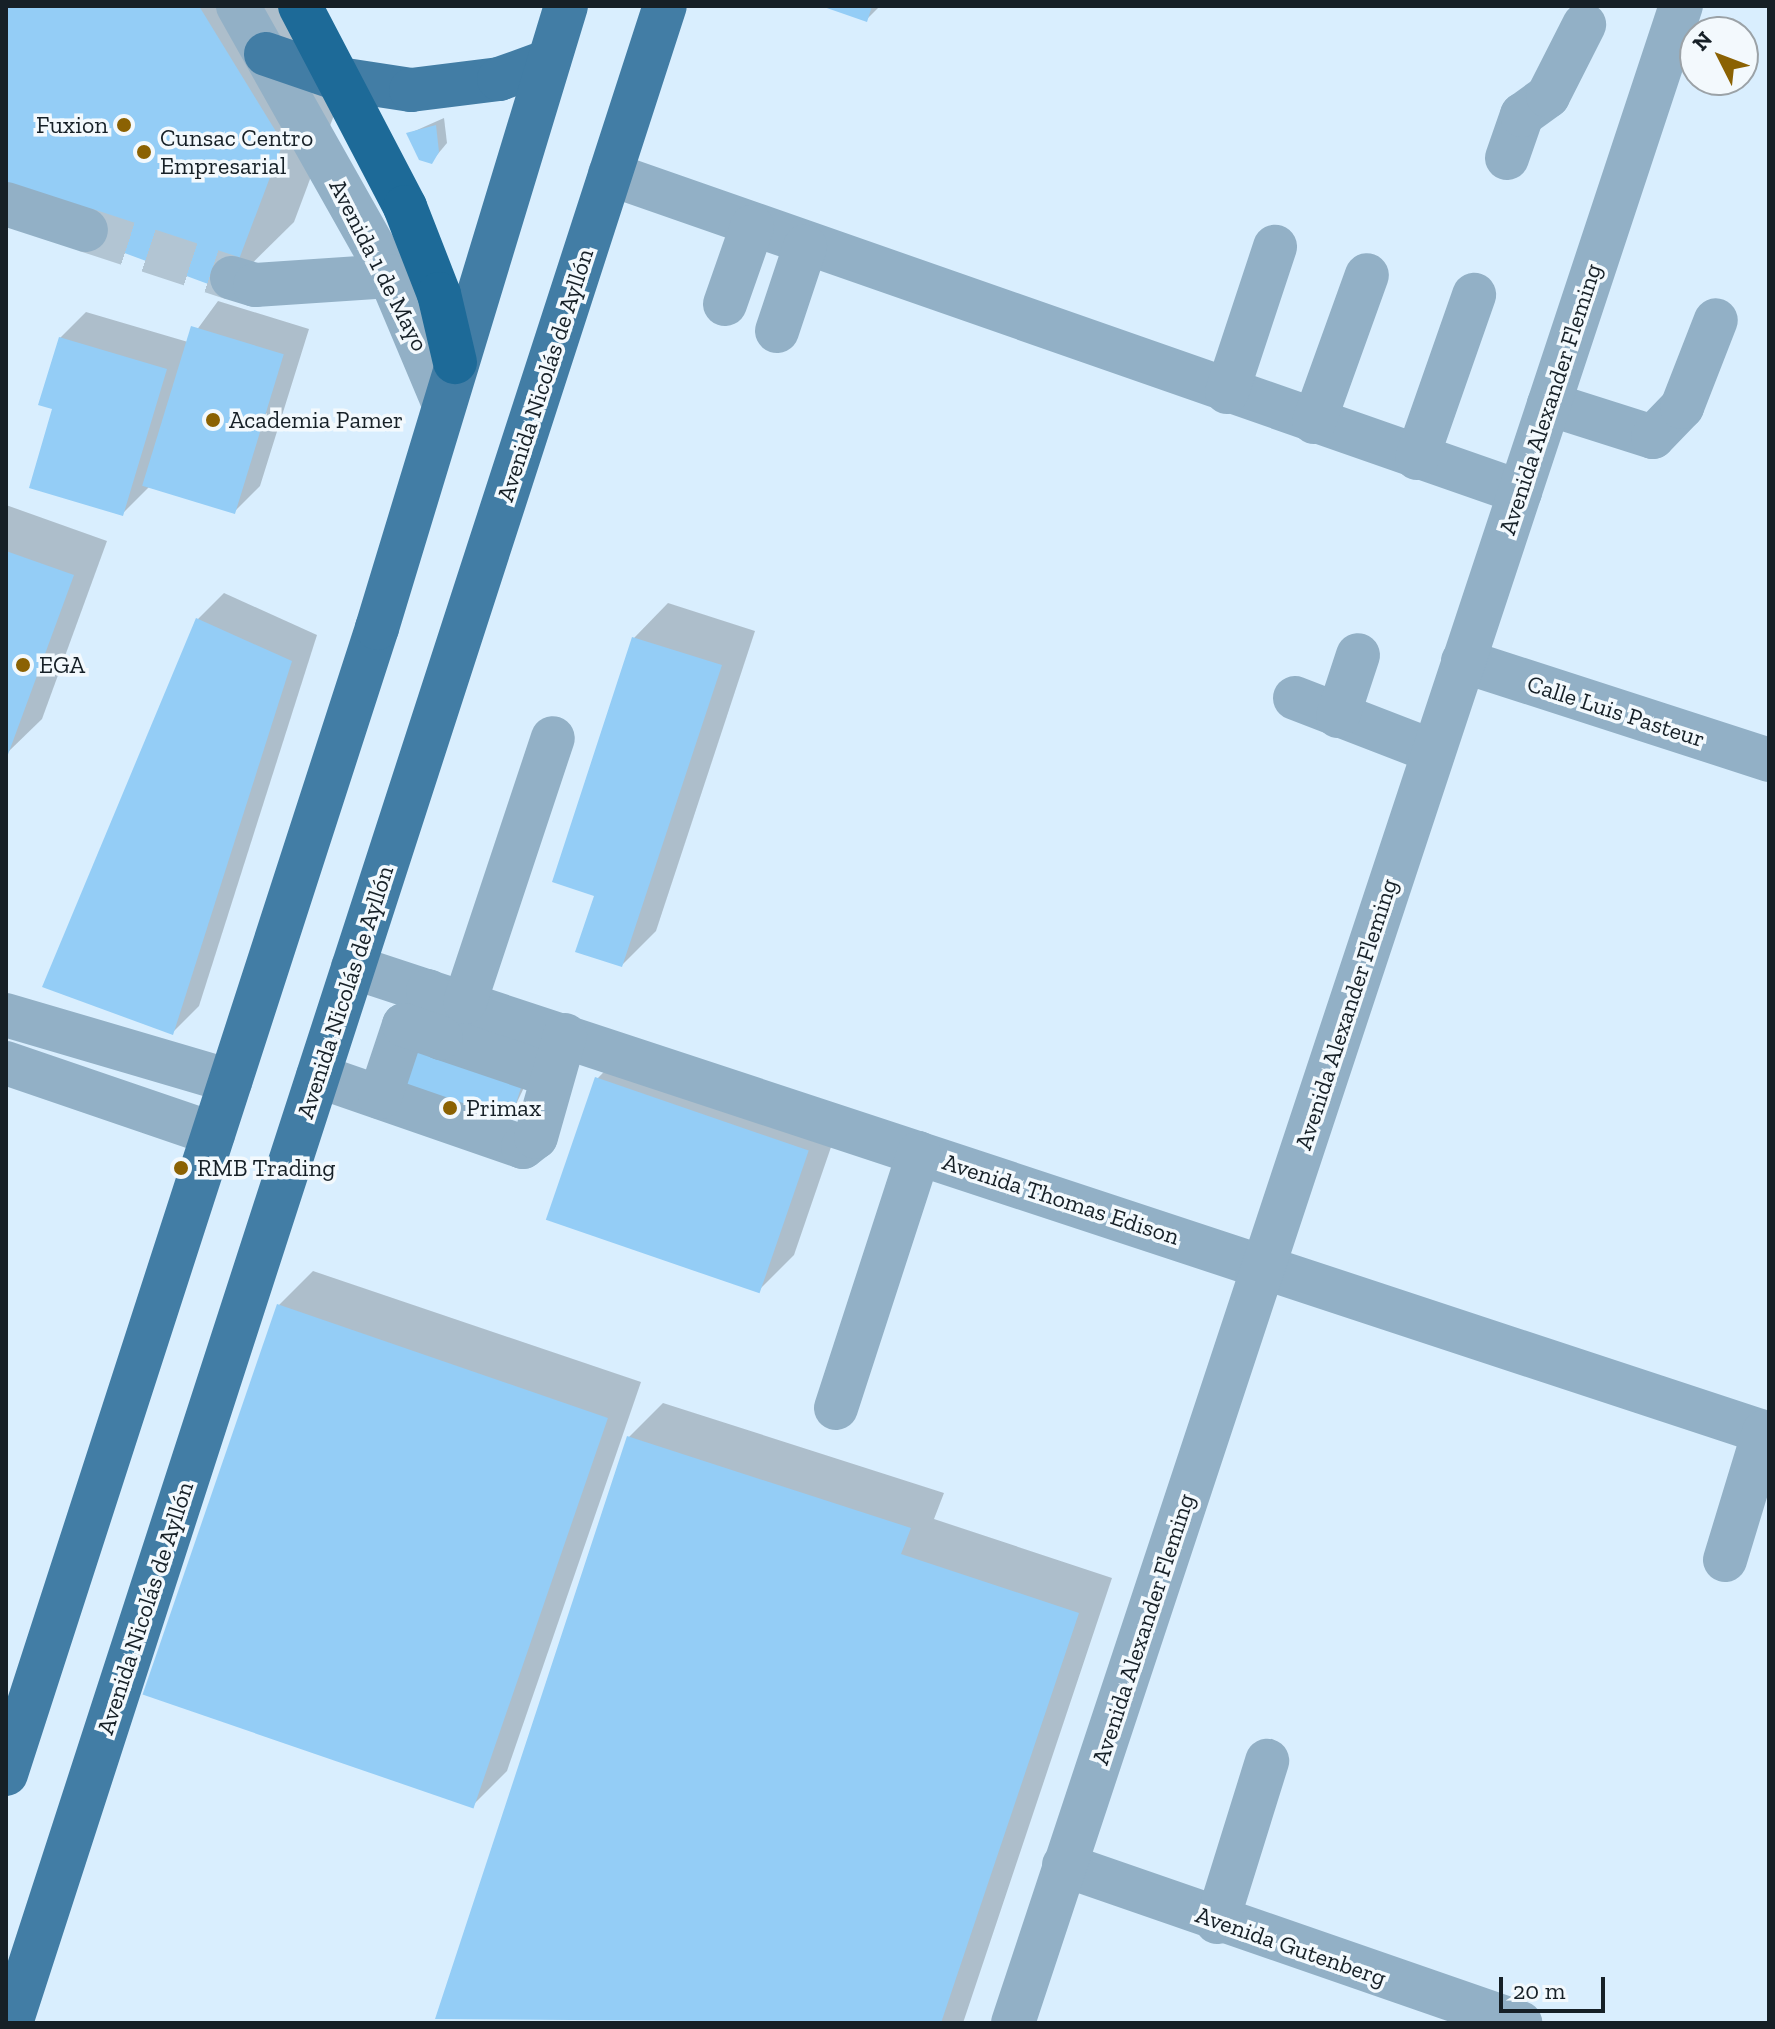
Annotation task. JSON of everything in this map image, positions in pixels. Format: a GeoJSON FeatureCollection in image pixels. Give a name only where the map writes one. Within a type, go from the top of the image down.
{"type":"FeatureCollection","features":[{"type":"Feature","properties":{"kind":"highway"},"geometry":{"type":"LineString","coordinates":[[300,6],[405,207],[439,294],[449,382]]}},
{"type":"Feature","properties":{"kind":"main road"},"geometry":{"type":"LineString","coordinates":[[6,1774],[230,1081],[566,6]]}},
{"type":"Feature","properties":{"kind":"main road","name":"Avenida Nicolás de Ayllón"},"geometry":{"type":"LineString","coordinates":[[11,2023],[665,6]]}},
{"type":"Feature","properties":{"kind":"main road"},"geometry":{"type":"LineString","coordinates":[[266,54],[339,79],[448,88],[549,61]]}},
{"type":"Feature","properties":{"kind":"street","name":"Avenida 1 de Mayo"},"geometry":{"type":"LineString","coordinates":[[238,6],[449,382]]}},
{"type":"Feature","properties":{"kind":"street","name":"Avenida Alexander Fleming"},"geometry":{"type":"LineString","coordinates":[[1013,2023],[1681,6]]}},
{"type":"Feature","properties":{"kind":"street"},"geometry":{"type":"LineString","coordinates":[[1507,158],[1522,115],[1548,96],[1584,25]]}},
{"type":"Feature","properties":{"kind":"street"},"geometry":{"type":"LineString","coordinates":[[610,174],[805,247],[1520,492]]}},
{"type":"Feature","properties":{"kind":"street"},"geometry":{"type":"LineString","coordinates":[[6,204],[86,230]]}},
{"type":"Feature","properties":{"kind":"street"},"geometry":{"type":"LineString","coordinates":[[725,304],[752,227]]}},
{"type":"Feature","properties":{"kind":"street"},"geometry":{"type":"LineString","coordinates":[[777,331],[805,247]]}},
{"type":"Feature","properties":{"kind":"street"},"geometry":{"type":"LineString","coordinates":[[1227,392],[1275,247]]}},
{"type":"Feature","properties":{"kind":"street"},"geometry":{"type":"LineString","coordinates":[[1314,422],[1367,275]]}},
{"type":"Feature","properties":{"kind":"street"},"geometry":{"type":"LineString","coordinates":[[232,278],[255,285],[390,276]]}},
{"type":"Feature","properties":{"kind":"street"},"geometry":{"type":"LineString","coordinates":[[1417,458],[1474,295]]}},
{"type":"Feature","properties":{"kind":"street"},"geometry":{"type":"LineString","coordinates":[[1549,404],[1653,437],[1682,407],[1716,320]]}},
{"type":"Feature","properties":{"kind":"street"},"geometry":{"type":"LineString","coordinates":[[1338,716],[1358,655]]}},
{"type":"Feature","properties":{"kind":"street","name":"Calle Luis Pasteur"},"geometry":{"type":"LineString","coordinates":[[1463,661],[1769,760]]}},
{"type":"Feature","properties":{"kind":"street"},"geometry":{"type":"LineString","coordinates":[[1295,698],[1432,751]]}},
{"type":"Feature","properties":{"kind":"street"},"geometry":{"type":"LineString","coordinates":[[441,1038],[446,997],[553,738]]}},
{"type":"Feature","properties":{"kind":"street","name":"Avenida Thomas Edison"},"geometry":{"type":"LineString","coordinates":[[353,967],[446,997],[558,1055],[919,1153],[1766,1433]]}},
{"type":"Feature","properties":{"kind":"street"},"geometry":{"type":"LineString","coordinates":[[6,1015],[230,1081]]}},
{"type":"Feature","properties":{"kind":"street"},"geometry":{"type":"LineString","coordinates":[[318,1076],[523,1147],[536,1137],[558,1055],[441,1038],[404,1025],[380,1097]]}},
{"type":"Feature","properties":{"kind":"street"},"geometry":{"type":"LineString","coordinates":[[6,1063],[213,1134]]}},
{"type":"Feature","properties":{"kind":"street"},"geometry":{"type":"LineString","coordinates":[[836,1408],[919,1153]]}},
{"type":"Feature","properties":{"kind":"street"},"geometry":{"type":"LineString","coordinates":[[1725,1560],[1766,1433]]}},
{"type":"Feature","properties":{"kind":"street"},"geometry":{"type":"LineString","coordinates":[[1217,1922],[1267,1761]]}},
{"type":"Feature","properties":{"kind":"street","name":"Avenida Gutenberg"},"geometry":{"type":"LineString","coordinates":[[1064,1865],[1217,1922],[1520,2023]]}},
{"type":"Feature","properties":{"kind":"building","name":"Cunsac Centro Empresarial"},"geometry":{"type":"Polygon","coordinates":[[[6,6],[199,6],[283,143],[227,291],[84,238],[6,189],[6,6]]]}},
{"type":"Feature","properties":{"kind":"building"},"geometry":{"type":"Polygon","coordinates":[[[821,6],[872,6],[867,22],[821,6]]]}},
{"type":"Feature","properties":{"kind":"building"},"geometry":{"type":"Polygon","coordinates":[[[436,125],[439,152],[432,164],[419,160],[406,133],[436,125]]]}},
{"type":"Feature","properties":{"kind":"building","name":"Academia Pamer"},"geometry":{"type":"Polygon","coordinates":[[[191,326],[284,354],[235,514],[142,486],[191,326]]]}},
{"type":"Feature","properties":{"kind":"building"},"geometry":{"type":"Polygon","coordinates":[[[59,337],[167,369],[123,516],[29,488],[52,409],[38,405],[59,337]]]}},
{"type":"Feature","properties":{"kind":"building","name":"EGA"},"geometry":{"type":"Polygon","coordinates":[[[6,551],[74,575],[6,760],[6,551]]]}},
{"type":"Feature","properties":{"kind":"building"},"geometry":{"type":"Polygon","coordinates":[[[196,618],[292,661],[173,1035],[42,987],[196,618]]]}},
{"type":"Feature","properties":{"kind":"building"},"geometry":{"type":"Polygon","coordinates":[[[632,637],[722,665],[622,967],[575,952],[594,896],[552,882],[632,637]]]}},
{"type":"Feature","properties":{"kind":"building"},"geometry":{"type":"Polygon","coordinates":[[[389,1041],[522,1084],[510,1120],[377,1077],[389,1041]]]}},
{"type":"Feature","properties":{"kind":"building"},"geometry":{"type":"Polygon","coordinates":[[[595,1077],[809,1151],[760,1293],[546,1220],[595,1077]]]}},
{"type":"Feature","properties":{"kind":"building"},"geometry":{"type":"Polygon","coordinates":[[[277,1304],[608,1418],[473,1808],[143,1694],[277,1304]]]}},
{"type":"Feature","properties":{"kind":"building"},"geometry":{"type":"Polygon","coordinates":[[[627,1436],[911,1528],[901,1554],[1079,1613],[941,2023],[435,2019],[627,1436]]]}},
{"type":"Feature","properties":{"kind":"tunnel"},"geometry":{"type":"LineString","coordinates":[[86,230],[232,278]]}},
{"type":"Feature","properties":{"kind":"place","name":"Fuxion"},"geometry":{"type":"Point","coordinates":[124,125]}},
{"type":"Feature","properties":{"kind":"place","name":"Cunsac Centro Empresarial"},"geometry":{"type":"Point","coordinates":[144,152]}},
{"type":"Feature","properties":{"kind":"place","name":"Academia Pamer"},"geometry":{"type":"Point","coordinates":[213,420]}},
{"type":"Feature","properties":{"kind":"place","name":"EGA"},"geometry":{"type":"Point","coordinates":[23,665]}},
{"type":"Feature","properties":{"kind":"place","name":"Primax"},"geometry":{"type":"Point","coordinates":[450,1108]}},
{"type":"Feature","properties":{"kind":"place","name":"RMB Trading"},"geometry":{"type":"Point","coordinates":[181,1168]}}]}
